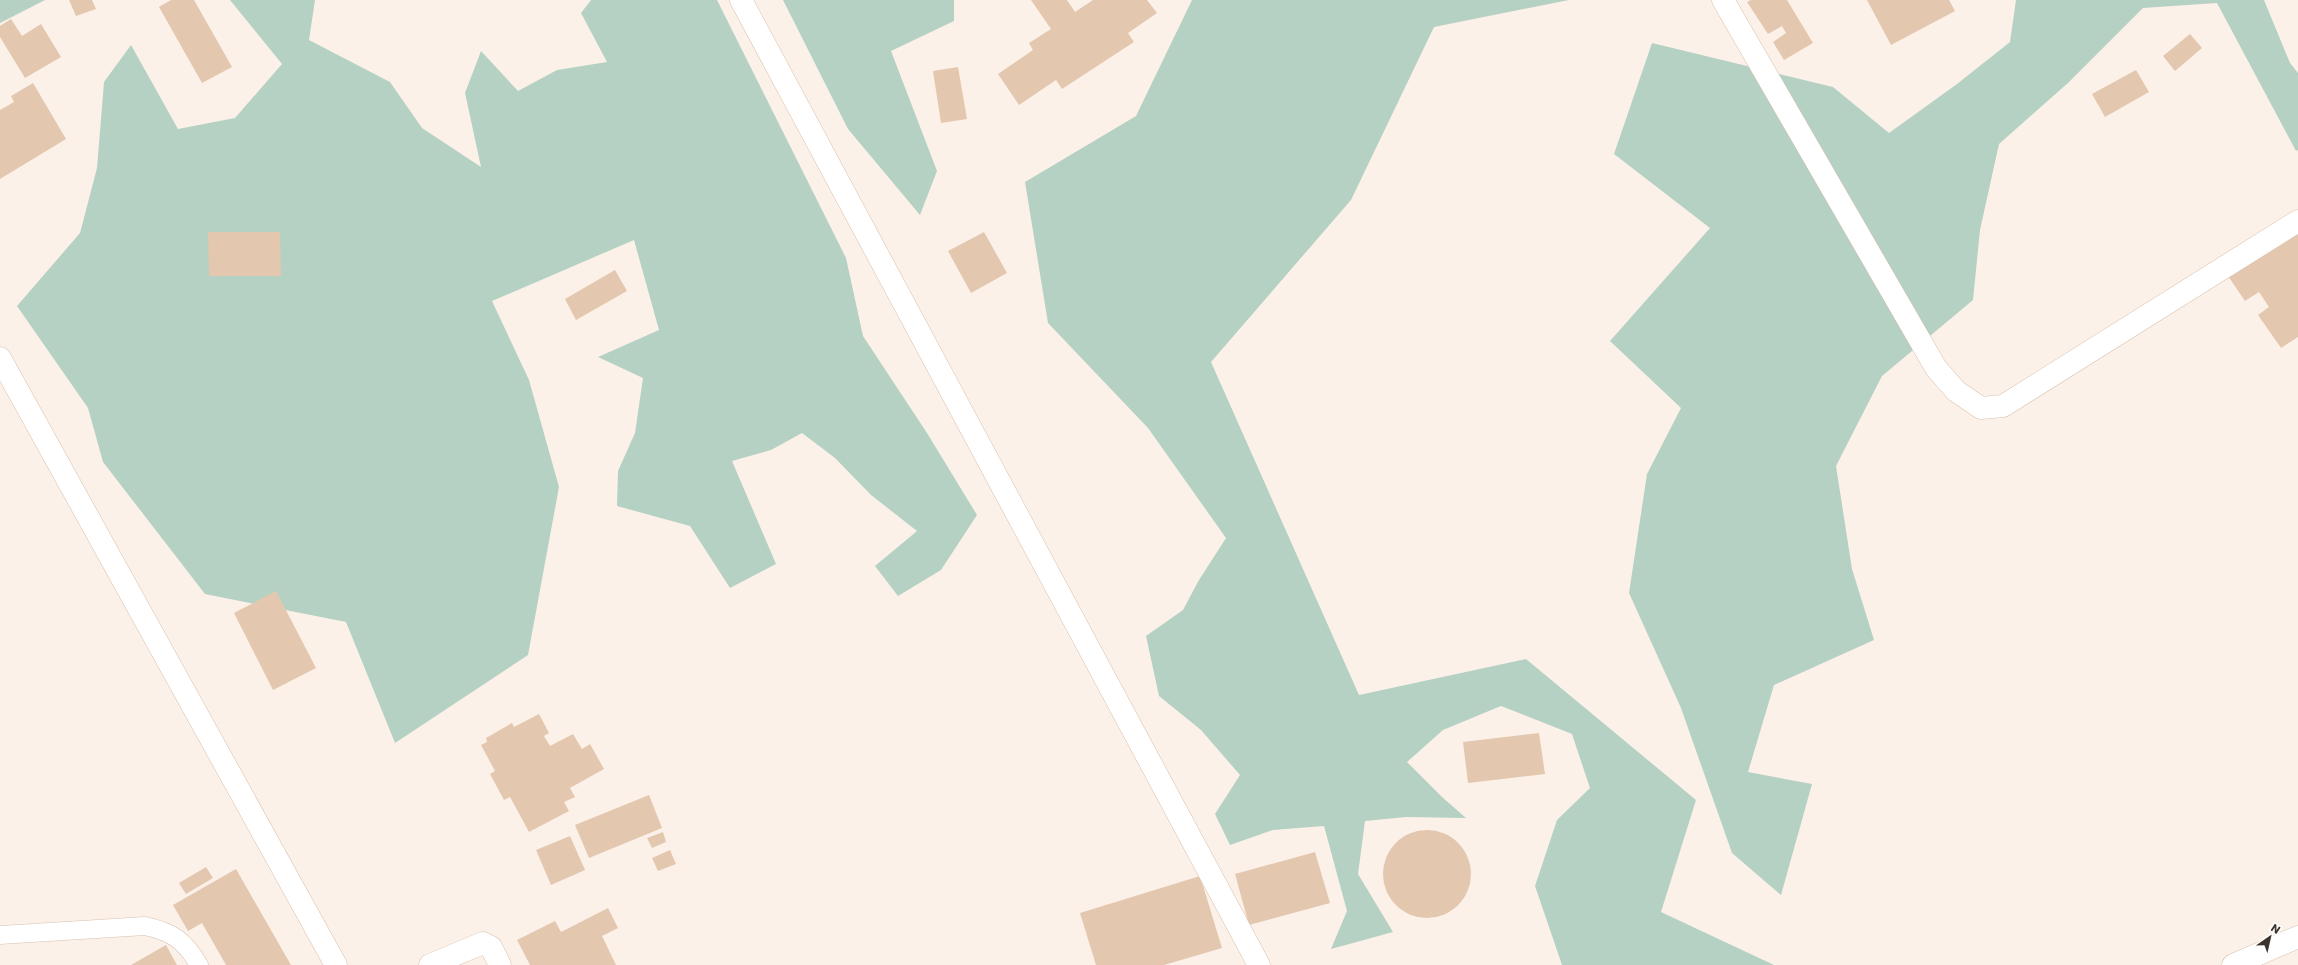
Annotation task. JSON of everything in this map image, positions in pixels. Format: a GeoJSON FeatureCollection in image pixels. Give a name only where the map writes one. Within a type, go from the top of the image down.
{"type":"FeatureCollection","features":[{"type":"Feature","properties":{"kind":"street"},"geometry":{"type":"LineString","coordinates":[[741,0],[1259,965]]}},
{"type":"Feature","properties":{"kind":"street"},"geometry":{"type":"LineString","coordinates":[[1723,0],[1936,368],[1956,391],[1981,408],[2003,406],[2298,221]]}},
{"type":"Feature","properties":{"kind":"street"},"geometry":{"type":"LineString","coordinates":[[0,358],[336,965]]}},
{"type":"Feature","properties":{"kind":"street"},"geometry":{"type":"LineString","coordinates":[[2233,965],[2298,937]]}},
{"type":"Feature","properties":{"kind":"street"},"geometry":{"type":"LineString","coordinates":[[430,965],[482,943],[491,947],[500,965]]}},
{"type":"Feature","properties":{"kind":"lane"},"geometry":{"type":"LineString","coordinates":[[0,935],[145,926],[164,930],[176,937],[191,951],[199,965]]}},
{"type":"Feature","properties":{"kind":"green space"},"geometry":{"type":"Polygon","coordinates":[[[0,0],[45,0],[0,23],[0,0]]]}},
{"type":"Feature","properties":{"kind":"green space"},"geometry":{"type":"Polygon","coordinates":[[[230,0],[315,0],[309,40],[390,82],[422,128],[481,167],[465,93],[481,51],[518,91],[557,70],[607,62],[581,13],[591,0],[717,0],[846,258],[863,336],[927,433],[977,515],[941,570],[898,596],[875,566],[917,531],[871,495],[835,458],[802,433],[771,450],[732,461],[776,564],[730,588],[690,526],[617,506],[618,471],[635,433],[643,378],[598,357],[659,330],[634,240],[492,301],[529,380],[559,487],[528,655],[395,743],[346,622],[205,594],[103,462],[88,408],[17,306],[80,233],[97,168],[104,82],[131,45],[178,129],[235,118],[282,64],[230,0]]]}},
{"type":"Feature","properties":{"kind":"green space"},"geometry":{"type":"Polygon","coordinates":[[[783,0],[954,0],[954,21],[891,51],[937,171],[920,215],[848,129],[783,0]]]}},
{"type":"Feature","properties":{"kind":"green space"},"geometry":{"type":"Polygon","coordinates":[[[1192,0],[1569,0],[1434,27],[1351,200],[1211,362],[1359,695],[1526,659],[1696,800],[1661,912],[1774,965],[1562,965],[1535,886],[1557,820],[1590,788],[1572,734],[1501,706],[1443,730],[1407,762],[1442,797],[1466,818],[1406,817],[1365,821],[1358,874],[1393,932],[1331,949],[1347,911],[1324,826],[1273,830],[1230,845],[1215,814],[1240,775],[1201,730],[1159,696],[1146,636],[1183,610],[1199,580],[1226,538],[1148,428],[1048,323],[1025,182],[1136,116],[1192,0]]]}},
{"type":"Feature","properties":{"kind":"green space"},"geometry":{"type":"Polygon","coordinates":[[[2016,0],[2264,0],[2290,63],[2298,73],[2298,150],[2296,151],[2217,3],[2143,8],[2068,83],[1999,144],[1980,230],[1973,300],[1882,376],[1836,466],[1852,569],[1874,640],[1774,685],[1748,772],[1812,784],[1781,895],[1732,853],[1681,708],[1629,593],[1647,474],[1681,408],[1610,341],[1710,228],[1614,154],[1652,43],[1833,87],[1889,133],[1957,84],[2010,42],[2016,0]]]}},
{"type":"Feature","properties":{"kind":"building"},"geometry":{"type":"Polygon","coordinates":[[[69,0],[92,0],[96,9],[76,16],[69,0]]]}},
{"type":"Feature","properties":{"kind":"building"},"geometry":{"type":"Polygon","coordinates":[[[171,0],[194,0],[232,67],[202,83],[159,7],[171,0]]]}},
{"type":"Feature","properties":{"kind":"building"},"geometry":{"type":"Polygon","coordinates":[[[1031,0],[1067,0],[1075,12],[1093,0],[1147,0],[1157,13],[1128,33],[1134,42],[1062,89],[1056,80],[1019,105],[998,74],[1033,50],[1029,43],[1051,29],[1031,0]]]}},
{"type":"Feature","properties":{"kind":"building"},"geometry":{"type":"Polygon","coordinates":[[[1751,0],[1787,0],[1813,43],[1784,60],[1773,42],[1786,33],[1782,26],[1768,34],[1747,2],[1751,0]]]}},
{"type":"Feature","properties":{"kind":"building"},"geometry":{"type":"Polygon","coordinates":[[[1867,0],[1949,0],[1955,11],[1891,45],[1867,0]]]}},
{"type":"Feature","properties":{"kind":"building"},"geometry":{"type":"Polygon","coordinates":[[[11,19],[22,36],[41,24],[61,57],[25,78],[0,37],[0,26],[11,19]]]}},
{"type":"Feature","properties":{"kind":"building"},"geometry":{"type":"Polygon","coordinates":[[[2190,34],[2202,48],[2175,71],[2163,56],[2190,34]]]}},
{"type":"Feature","properties":{"kind":"building"},"geometry":{"type":"Polygon","coordinates":[[[958,67],[967,119],[941,123],[933,71],[958,67]]]}},
{"type":"Feature","properties":{"kind":"building"},"geometry":{"type":"Polygon","coordinates":[[[2136,70],[2149,92],[2105,117],[2092,94],[2136,70]]]}},
{"type":"Feature","properties":{"kind":"building"},"geometry":{"type":"Polygon","coordinates":[[[33,83],[66,139],[0,179],[0,110],[14,102],[11,96],[33,83]]]}},
{"type":"Feature","properties":{"kind":"building"},"geometry":{"type":"Polygon","coordinates":[[[2298,229],[2298,337],[2281,348],[2258,315],[2269,307],[2259,292],[2245,301],[2228,276],[2298,229]]]}},
{"type":"Feature","properties":{"kind":"building"},"geometry":{"type":"Polygon","coordinates":[[[208,232],[280,232],[281,276],[209,276],[208,232]]]}},
{"type":"Feature","properties":{"kind":"building"},"geometry":{"type":"Polygon","coordinates":[[[984,232],[1007,273],[971,293],[948,251],[984,232]]]}},
{"type":"Feature","properties":{"kind":"building"},"geometry":{"type":"Polygon","coordinates":[[[615,270],[627,291],[576,320],[565,299],[615,270]]]}},
{"type":"Feature","properties":{"kind":"building"},"geometry":{"type":"Polygon","coordinates":[[[276,591],[316,668],[273,690],[234,613],[276,591]]]}},
{"type":"Feature","properties":{"kind":"building"},"geometry":{"type":"Polygon","coordinates":[[[539,714],[549,733],[544,736],[550,746],[573,734],[582,749],[590,744],[604,769],[570,788],[575,797],[564,802],[569,811],[529,832],[510,797],[504,800],[490,774],[495,771],[481,745],[487,742],[486,738],[512,723],[514,727],[539,714]]]}},
{"type":"Feature","properties":{"kind":"building"},"geometry":{"type":"Polygon","coordinates":[[[1539,733],[1545,774],[1468,783],[1463,742],[1539,733]]]}},
{"type":"Feature","properties":{"kind":"building"},"geometry":{"type":"Polygon","coordinates":[[[649,795],[662,828],[589,858],[575,825],[649,795]]]}},
{"type":"Feature","properties":{"kind":"building"},"geometry":{"type":"Polygon","coordinates":[[[1427,830],[1444,833],[1458,843],[1468,857],[1471,874],[1468,891],[1458,905],[1444,915],[1427,918],[1410,915],[1396,905],[1386,891],[1383,874],[1386,857],[1396,843],[1410,833],[1427,830]]]}},
{"type":"Feature","properties":{"kind":"building"},"geometry":{"type":"Polygon","coordinates":[[[663,832],[666,842],[652,848],[647,838],[663,832]]]}},
{"type":"Feature","properties":{"kind":"building"},"geometry":{"type":"Polygon","coordinates":[[[570,836],[585,870],[551,885],[536,850],[570,836]]]}},
{"type":"Feature","properties":{"kind":"building"},"geometry":{"type":"Polygon","coordinates":[[[670,850],[676,864],[658,871],[652,858],[670,850]]]}},
{"type":"Feature","properties":{"kind":"building"},"geometry":{"type":"Polygon","coordinates":[[[1315,852],[1330,903],[1249,925],[1235,874],[1315,852]]]}},
{"type":"Feature","properties":{"kind":"building"},"geometry":{"type":"Polygon","coordinates":[[[206,867],[213,878],[186,894],[179,883],[206,867]]]}},
{"type":"Feature","properties":{"kind":"building"},"geometry":{"type":"Polygon","coordinates":[[[236,869],[291,965],[226,965],[202,923],[188,931],[173,905],[236,869]]]}},
{"type":"Feature","properties":{"kind":"building"},"geometry":{"type":"Polygon","coordinates":[[[1200,876],[1222,948],[1164,965],[1096,965],[1080,913],[1200,876]]]}},
{"type":"Feature","properties":{"kind":"building"},"geometry":{"type":"Polygon","coordinates":[[[608,908],[618,928],[602,936],[616,965],[530,965],[517,940],[555,921],[561,932],[608,908]]]}},
{"type":"Feature","properties":{"kind":"building"},"geometry":{"type":"Polygon","coordinates":[[[166,945],[177,965],[131,965],[166,945]]]}}]}
